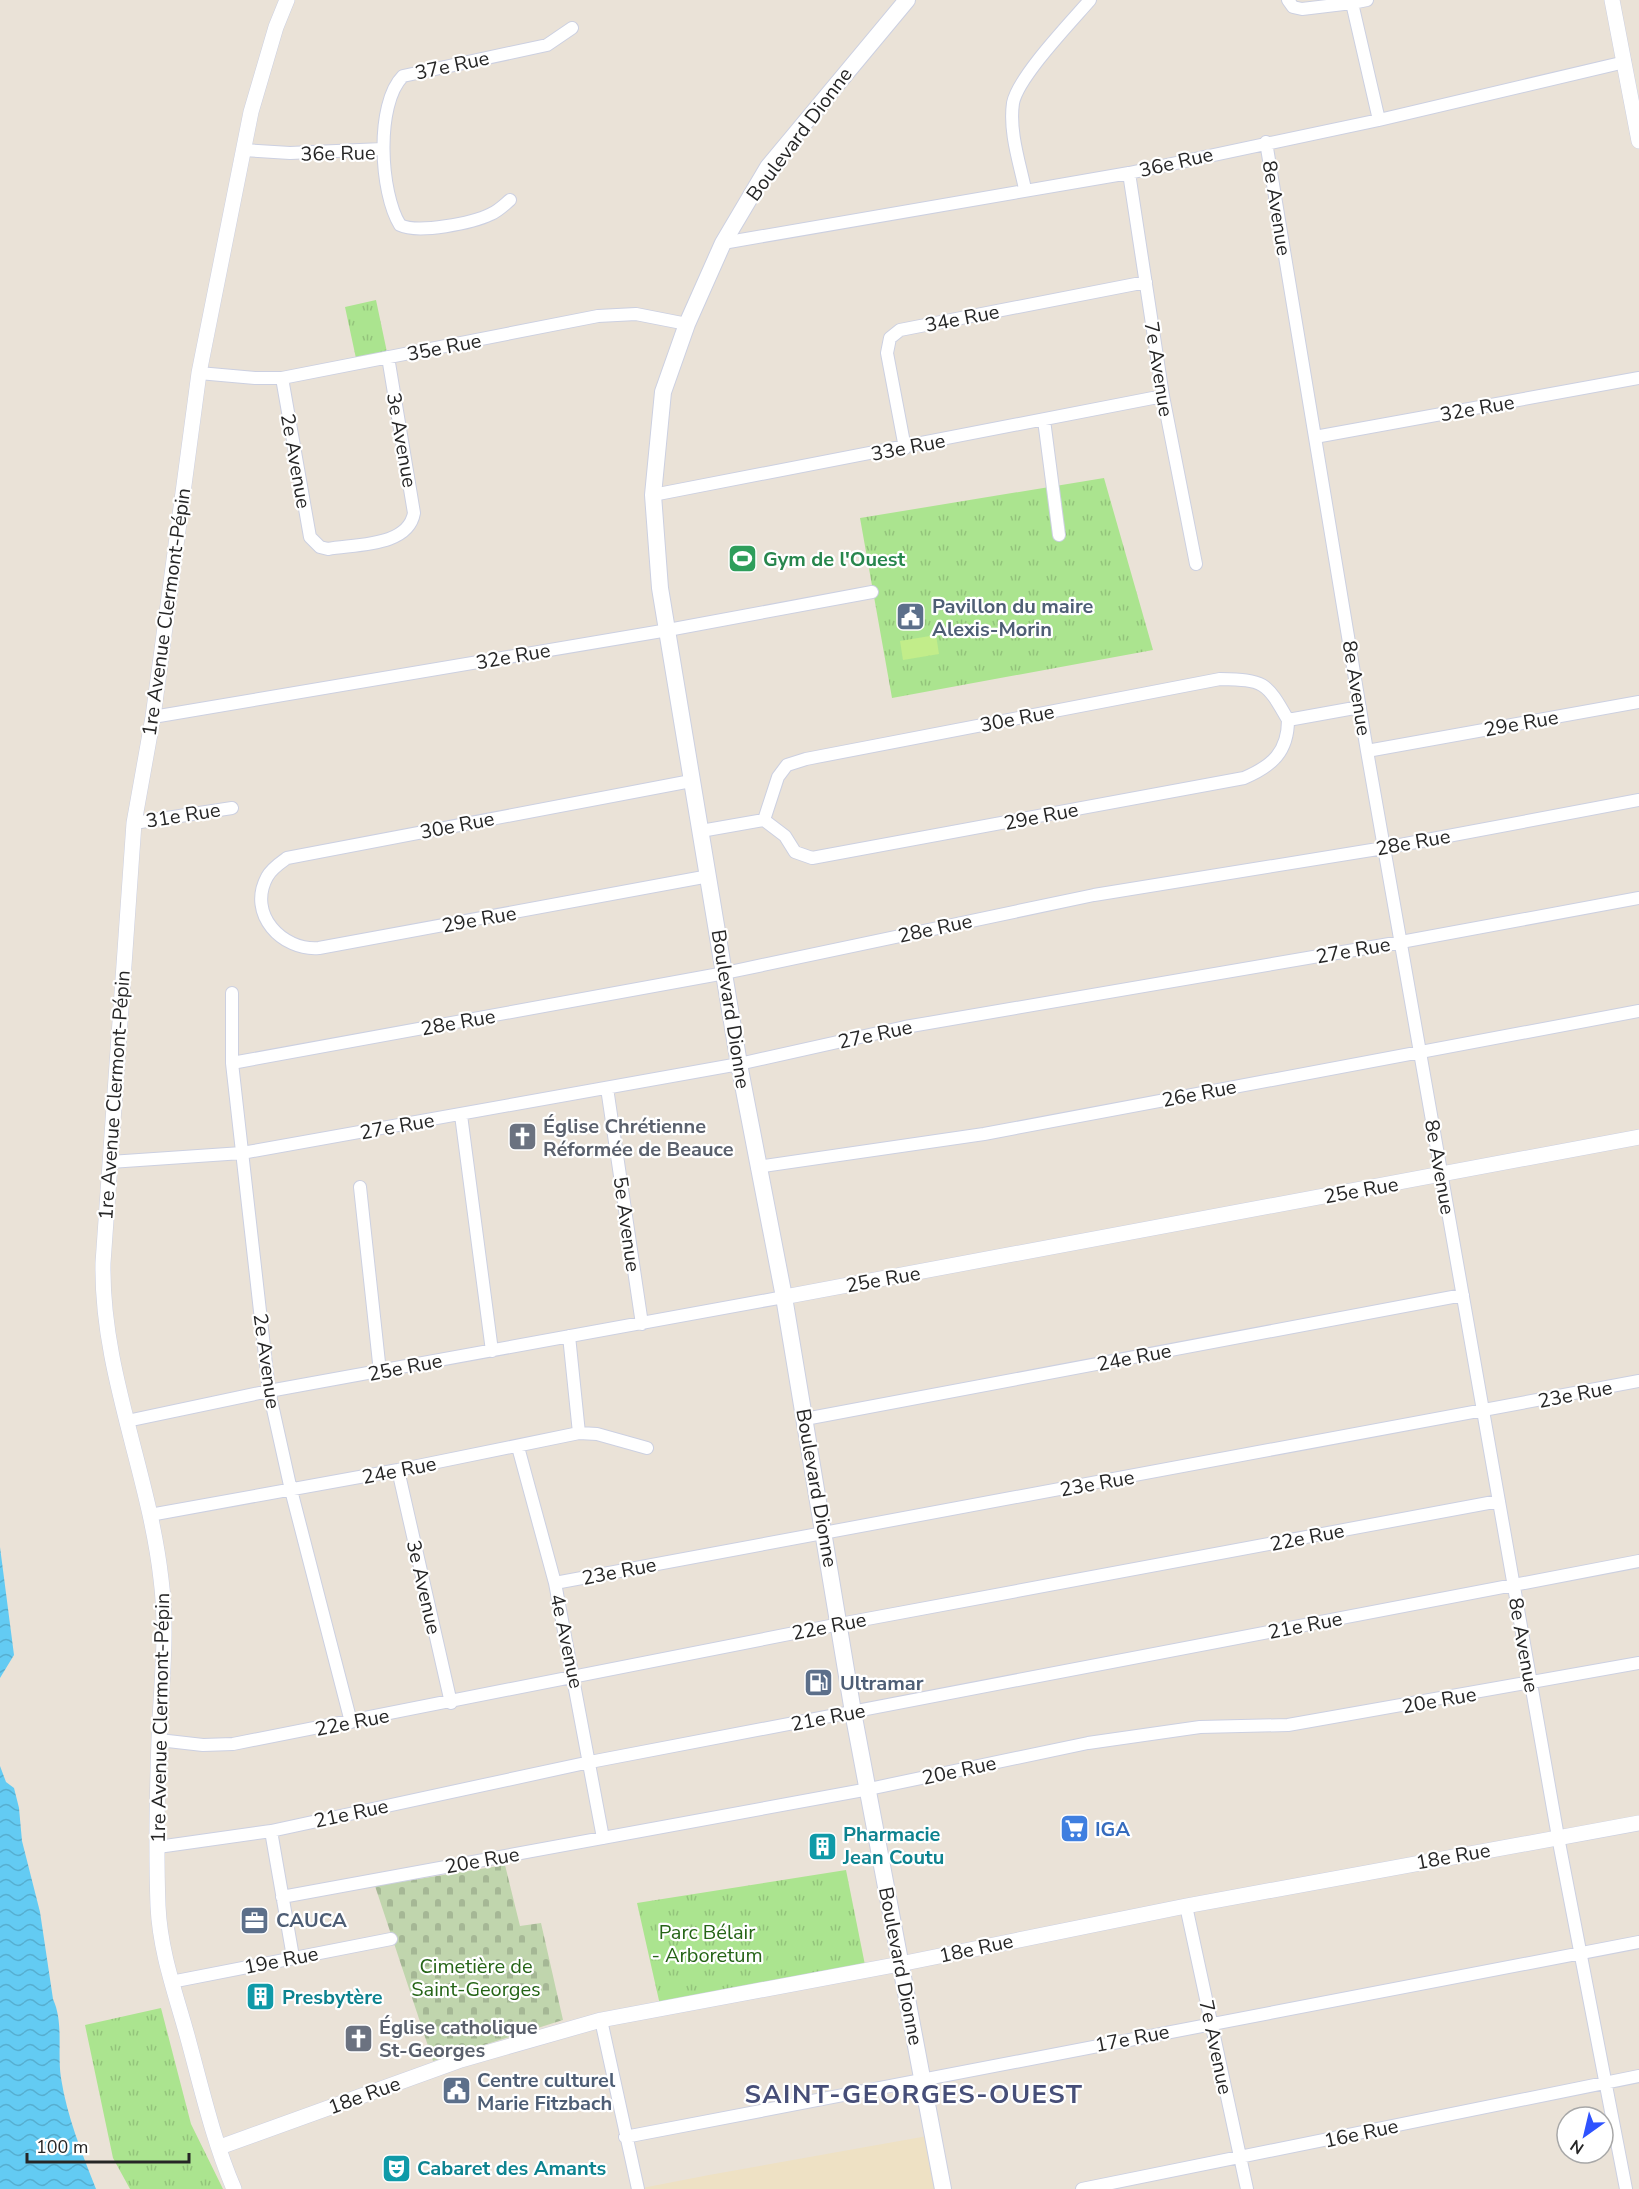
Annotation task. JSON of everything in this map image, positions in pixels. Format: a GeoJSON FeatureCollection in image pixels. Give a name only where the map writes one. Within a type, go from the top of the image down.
{"type":"FeatureCollection","features":[{"type":"Feature","properties":{"kind":"main road","name":"Boulevard Dionne"},"geometry":{"type":"LineString","coordinates":[[907,0],[768,167],[723,243],[687,324],[663,392],[653,495],[656,562],[739,1064],[784,1297],[854,1712],[943,2189]]}},
{"type":"Feature","properties":{"kind":"street","name":"1re Avenue Clermont-Pépin"},"geometry":{"type":"LineString","coordinates":[[234,2189],[171,1982],[162,1943],[158,1847],[159,1740],[165,1630],[161,1578],[150,1515],[113,1364],[104,1301],[103,1263],[134,823],[153,717],[199,373],[243,150],[262,70],[287,0]]}},
{"type":"Feature","properties":{"kind":"street"},"geometry":{"type":"LineString","coordinates":[[1024,189],[1013,131],[1014,100],[1024,80],[1090,0]]}},
{"type":"Feature","properties":{"kind":"street"},"geometry":{"type":"LineString","coordinates":[[1288,0],[1293,7],[1302,9],[1367,0]]}},
{"type":"Feature","properties":{"kind":"street"},"geometry":{"type":"LineString","coordinates":[[1612,0],[1639,141]]}},
{"type":"Feature","properties":{"kind":"street"},"geometry":{"type":"LineString","coordinates":[[1352,3],[1379,120]]}},
{"type":"Feature","properties":{"kind":"street","name":"37e Rue"},"geometry":{"type":"LineString","coordinates":[[383,149],[390,96],[395,84],[403,76],[547,45],[572,28]]}},
{"type":"Feature","properties":{"kind":"street","name":"36e Rue"},"geometry":{"type":"LineString","coordinates":[[723,243],[1129,172],[1379,120],[1624,62]]}},
{"type":"Feature","properties":{"kind":"street","name":"8e Avenue"},"geometry":{"type":"LineString","coordinates":[[1266,142],[1367,751],[1513,1585],[1578,1953],[1626,2189]]}},
{"type":"Feature","properties":{"kind":"street","name":"36e Rue"},"geometry":{"type":"LineString","coordinates":[[243,150],[290,153],[383,149],[393,210],[400,225],[406,228],[422,230],[479,218],[491,214],[510,200]]}},
{"type":"Feature","properties":{"kind":"street","name":"7e Avenue"},"geometry":{"type":"LineString","coordinates":[[1129,172],[1162,396],[1196,564]]}},
{"type":"Feature","properties":{"kind":"street","name":"34e Rue"},"geometry":{"type":"LineString","coordinates":[[905,447],[887,353],[890,338],[900,330],[1146,282]]}},
{"type":"Feature","properties":{"kind":"street","name":"35e Rue"},"geometry":{"type":"LineString","coordinates":[[199,373],[282,378],[598,316],[636,314],[687,324]]}},
{"type":"Feature","properties":{"kind":"street","name":"3e Avenue"},"geometry":{"type":"LineString","coordinates":[[314,542],[328,549],[386,539],[403,534],[412,523],[413,502],[388,357]]}},
{"type":"Feature","properties":{"kind":"street","name":"2e Avenue"},"geometry":{"type":"LineString","coordinates":[[282,378],[308,529],[314,542]]}},
{"type":"Feature","properties":{"kind":"street","name":"32e Rue"},"geometry":{"type":"LineString","coordinates":[[1315,437],[1639,378]]}},
{"type":"Feature","properties":{"kind":"street","name":"33e Rue"},"geometry":{"type":"LineString","coordinates":[[653,495],[1162,396]]}},
{"type":"Feature","properties":{"kind":"street"},"geometry":{"type":"LineString","coordinates":[[1044,420],[1059,535]]}},
{"type":"Feature","properties":{"kind":"street","name":"32e Rue"},"geometry":{"type":"LineString","coordinates":[[153,717],[668,630],[872,592]]}},
{"type":"Feature","properties":{"kind":"street","name":"30e Rue"},"geometry":{"type":"LineString","coordinates":[[764,820],[778,777],[787,765],[806,759],[1220,679],[1257,680],[1273,694],[1288,720]]}},
{"type":"Feature","properties":{"kind":"street","name":"29e Rue"},"geometry":{"type":"LineString","coordinates":[[1367,751],[1639,702]]}},
{"type":"Feature","properties":{"kind":"street"},"geometry":{"type":"LineString","coordinates":[[1288,720],[1360,706]]}},
{"type":"Feature","properties":{"kind":"street","name":"29e Rue"},"geometry":{"type":"LineString","coordinates":[[764,820],[785,836],[795,852],[812,858],[1233,780],[1264,770],[1280,755],[1288,735],[1288,720]]}},
{"type":"Feature","properties":{"kind":"street","name":"30e Rue"},"geometry":{"type":"LineString","coordinates":[[263,913],[262,887],[267,876],[287,858],[691,781]]}},
{"type":"Feature","properties":{"kind":"street","name":"28e Rue"},"geometry":{"type":"LineString","coordinates":[[232,1063],[725,973],[1094,895],[1384,848],[1639,800]]}},
{"type":"Feature","properties":{"kind":"street","name":"31e Rue"},"geometry":{"type":"LineString","coordinates":[[134,823],[232,808]]}},
{"type":"Feature","properties":{"kind":"street"},"geometry":{"type":"LineString","coordinates":[[701,831],[764,820]]}},
{"type":"Feature","properties":{"kind":"street","name":"29e Rue"},"geometry":{"type":"LineString","coordinates":[[263,913],[275,932],[284,940],[296,947],[319,948],[709,876]]}},
{"type":"Feature","properties":{"kind":"street","name":"27e Rue"},"geometry":{"type":"LineString","coordinates":[[110,1162],[242,1154],[739,1064],[905,1027],[1401,942],[1639,898]]}},
{"type":"Feature","properties":{"kind":"street","name":"2e Avenue"},"geometry":{"type":"LineString","coordinates":[[232,993],[232,1063],[269,1391],[291,1490],[351,1722]]}},
{"type":"Feature","properties":{"kind":"street","name":"26e Rue"},"geometry":{"type":"LineString","coordinates":[[758,1167],[984,1134],[1639,1011]]}},
{"type":"Feature","properties":{"kind":"street","name":"5e Avenue"},"geometry":{"type":"LineString","coordinates":[[607,1088],[642,1324]]}},
{"type":"Feature","properties":{"kind":"street"},"geometry":{"type":"LineString","coordinates":[[461,1115],[492,1351]]}},
{"type":"Feature","properties":{"kind":"street","name":"25e Rue"},"geometry":{"type":"LineString","coordinates":[[127,1421],[269,1391],[642,1324],[1639,1137]]}},
{"type":"Feature","properties":{"kind":"street"},"geometry":{"type":"LineString","coordinates":[[360,1187],[380,1372]]}},
{"type":"Feature","properties":{"kind":"street","name":"24e Rue"},"geometry":{"type":"LineString","coordinates":[[805,1419],[1462,1295]]}},
{"type":"Feature","properties":{"kind":"street"},"geometry":{"type":"LineString","coordinates":[[569,1336],[579,1433]]}},
{"type":"Feature","properties":{"kind":"street","name":"23e Rue"},"geometry":{"type":"LineString","coordinates":[[555,1583],[1483,1412],[1639,1381]]}},
{"type":"Feature","properties":{"kind":"street","name":"24e Rue"},"geometry":{"type":"LineString","coordinates":[[150,1515],[398,1470],[579,1433],[597,1434],[647,1448]]}},
{"type":"Feature","properties":{"kind":"street","name":"4e Avenue"},"geometry":{"type":"LineString","coordinates":[[518,1447],[555,1583],[575,1678],[603,1838]]}},
{"type":"Feature","properties":{"kind":"street","name":"3e Avenue"},"geometry":{"type":"LineString","coordinates":[[398,1470],[451,1703]]}},
{"type":"Feature","properties":{"kind":"street","name":"22e Rue"},"geometry":{"type":"LineString","coordinates":[[159,1740],[203,1745],[233,1744],[451,1703],[840,1624],[1499,1501]]}},
{"type":"Feature","properties":{"kind":"street","name":"21e Rue"},"geometry":{"type":"LineString","coordinates":[[158,1847],[271,1831],[590,1762],[1639,1561]]}},
{"type":"Feature","properties":{"kind":"street","name":"20e Rue"},"geometry":{"type":"LineString","coordinates":[[282,1897],[869,1790],[1088,1743],[1200,1727],[1288,1725],[1531,1684],[1639,1663]]}},
{"type":"Feature","properties":{"kind":"street","name":"18e Rue"},"geometry":{"type":"LineString","coordinates":[[220,2147],[461,2061],[601,2020],[900,1964],[1186,1906],[1639,1823]]}},
{"type":"Feature","properties":{"kind":"street"},"geometry":{"type":"LineString","coordinates":[[271,1831],[293,1957]]}},
{"type":"Feature","properties":{"kind":"street","name":"7e Avenue"},"geometry":{"type":"LineString","coordinates":[[1186,1906],[1247,2189]]}},
{"type":"Feature","properties":{"kind":"street","name":"19e Rue"},"geometry":{"type":"LineString","coordinates":[[171,1982],[391,1939]]}},
{"type":"Feature","properties":{"kind":"street","name":"17e Rue"},"geometry":{"type":"LineString","coordinates":[[625,2137],[1639,1942]]}},
{"type":"Feature","properties":{"kind":"street"},"geometry":{"type":"LineString","coordinates":[[601,2020],[638,2189]]}},
{"type":"Feature","properties":{"kind":"street","name":"16e Rue"},"geometry":{"type":"LineString","coordinates":[[1083,2189],[1639,2076]]}},
{"type":"Feature","properties":{"kind":"shaded area"},"geometry":{"type":"Polygon","coordinates":[[[933,2135],[944,2189],[637,2189],[709,2175],[933,2135]]]}},
{"type":"Feature","properties":{"kind":"green space"},"geometry":{"type":"Polygon","coordinates":[[[376,300],[388,357],[357,363],[345,307],[376,300]]]}},
{"type":"Feature","properties":{"kind":"green space"},"geometry":{"type":"Polygon","coordinates":[[[1104,478],[1153,650],[892,698],[860,518],[1104,478]]]}},
{"type":"Feature","properties":{"kind":"green space"},"geometry":{"type":"Polygon","coordinates":[[[936,635],[939,654],[903,660],[900,641],[936,635]]]}},
{"type":"Feature","properties":{"kind":"green space","name":"Cimetière de Saint-Georges"},"geometry":{"type":"Polygon","coordinates":[[[505,1865],[520,1926],[541,1923],[563,2020],[433,2061],[375,1886],[505,1865]]]}},
{"type":"Feature","properties":{"kind":"green space","name":"Parc Bélair - Arboretum"},"geometry":{"type":"Polygon","coordinates":[[[846,1870],[865,1965],[660,2005],[637,1903],[846,1870]]]}},
{"type":"Feature","properties":{"kind":"green space"},"geometry":{"type":"Polygon","coordinates":[[[161,2008],[191,2124],[223,2189],[130,2189],[113,2158],[85,2025],[161,2008]]]}},
{"type":"Feature","properties":{"kind":"water"},"geometry":{"type":"Polygon","coordinates":[[[0,1547],[14,1655],[0,1678],[0,1547]]]}},
{"type":"Feature","properties":{"kind":"water"},"geometry":{"type":"Polygon","coordinates":[[[0,1766],[6,1782],[14,1788],[19,1808],[22,1841],[40,1912],[58,2018],[61,2078],[67,2107],[96,2189],[0,2189],[0,1766]]]}},
{"type":"Feature","properties":{"kind":"place","name":"Gym de l'Ouest"},"geometry":{"type":"Point","coordinates":[742,559]}},
{"type":"Feature","properties":{"kind":"place","name":"Pavillon du maire Alexis-Morin"},"geometry":{"type":"Point","coordinates":[911,617]}},
{"type":"Feature","properties":{"kind":"place","name":"Église Chrétienne Réformée de Beauce"},"geometry":{"type":"Point","coordinates":[522,1137]}},
{"type":"Feature","properties":{"kind":"place","name":"Ultramar"},"geometry":{"type":"Point","coordinates":[819,1683]}},
{"type":"Feature","properties":{"kind":"place","name":"IGA"},"geometry":{"type":"Point","coordinates":[1074,1829]}},
{"type":"Feature","properties":{"kind":"place","name":"Pharmacie Jean Coutu"},"geometry":{"type":"Point","coordinates":[822,1846]}},
{"type":"Feature","properties":{"kind":"place","name":"CAUCA"},"geometry":{"type":"Point","coordinates":[255,1920]}},
{"type":"Feature","properties":{"kind":"place","name":"Presbytère"},"geometry":{"type":"Point","coordinates":[261,1997]}},
{"type":"Feature","properties":{"kind":"place","name":"Église catholique St-Georges"},"geometry":{"type":"Point","coordinates":[358,2039]}},
{"type":"Feature","properties":{"kind":"place","name":"Centre culturel Marie Fitzbach"},"geometry":{"type":"Point","coordinates":[456,2091]}},
{"type":"Feature","properties":{"kind":"place","name":"Cabaret des Amants"},"geometry":{"type":"Point","coordinates":[396,2168]}},
{"type":"Feature","properties":{"kind":"district","name":"SAINT-GEORGES-OUEST"},"geometry":{"type":"Point","coordinates":[914,2094]}}]}
